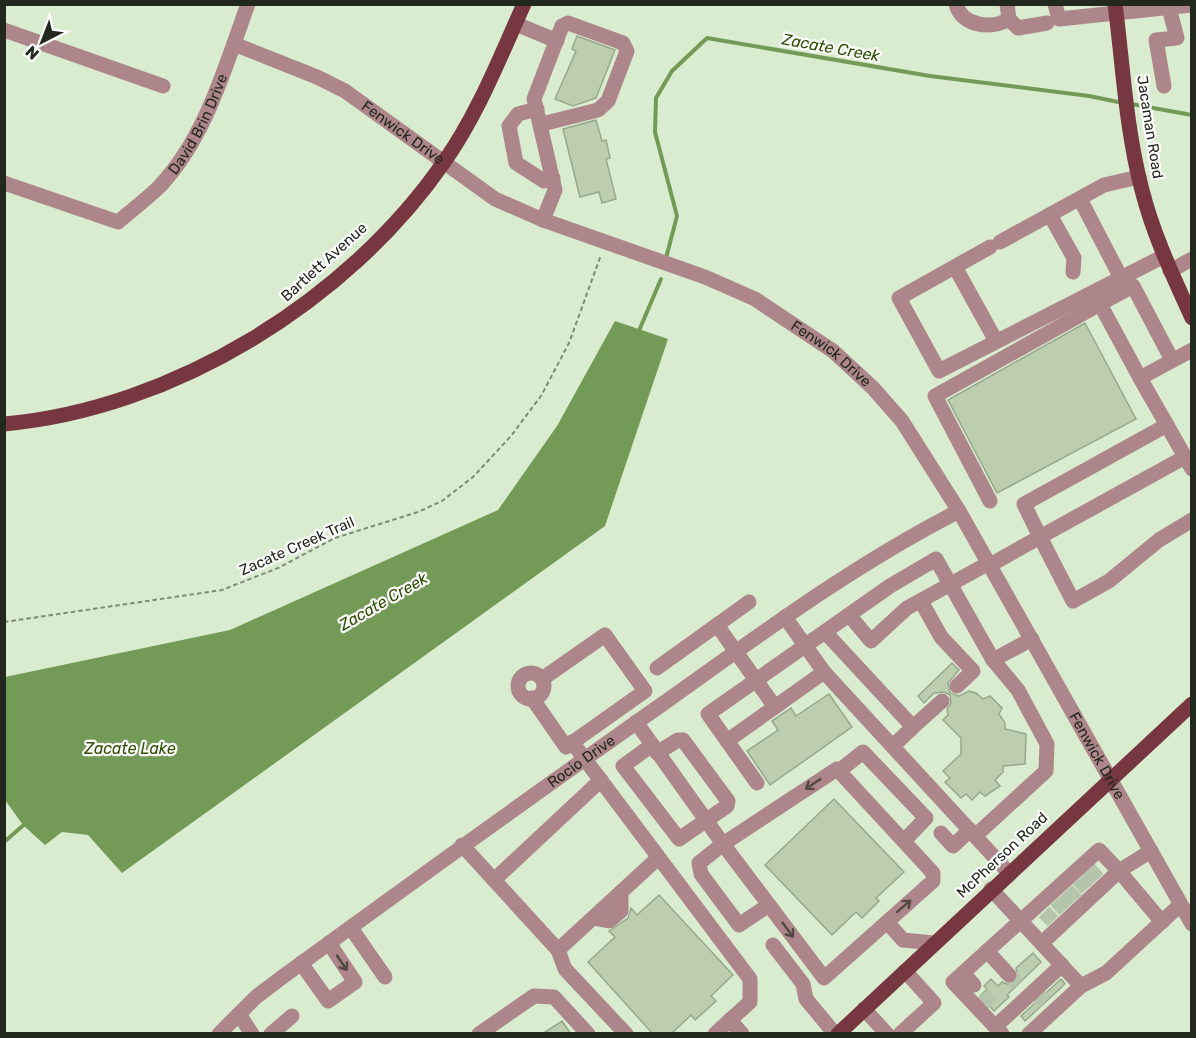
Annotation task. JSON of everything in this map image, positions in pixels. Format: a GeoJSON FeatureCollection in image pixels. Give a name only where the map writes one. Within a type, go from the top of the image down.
{"type":"FeatureCollection","features":[{"type":"Feature","properties":{"kind":"main road","name":"Bartlett Avenue"},"geometry":{"type":"LineString","coordinates":[[4,424],[47,420],[136,393],[211,364],[290,316],[332,282],[407,207],[444,162],[482,96],[524,4]]}},
{"type":"Feature","properties":{"kind":"main road","name":"Jacaman Road"},"geometry":{"type":"LineString","coordinates":[[1116,8],[1131,140],[1139,177],[1164,256],[1191,318]]}},
{"type":"Feature","properties":{"kind":"main road","name":"McPherson Road"},"geometry":{"type":"LineString","coordinates":[[838,1033],[1191,704]]}},
{"type":"Feature","properties":{"kind":"street","name":"David Brin Drive"},"geometry":{"type":"LineString","coordinates":[[4,183],[118,222],[159,187],[193,141],[207,112],[248,4]]}},
{"type":"Feature","properties":{"kind":"street"},"geometry":{"type":"LineString","coordinates":[[956,4],[958,12],[966,21],[976,24],[1003,22],[1008,12]]}},
{"type":"Feature","properties":{"kind":"street"},"geometry":{"type":"LineString","coordinates":[[1055,4],[1059,19],[1116,8],[1169,8],[1191,5]]}},
{"type":"Feature","properties":{"kind":"street"},"geometry":{"type":"LineString","coordinates":[[1164,86],[1156,39],[1184,37],[1169,8]]}},
{"type":"Feature","properties":{"kind":"street"},"geometry":{"type":"LineString","coordinates":[[1008,12],[1018,28],[1047,22]]}},
{"type":"Feature","properties":{"kind":"street"},"geometry":{"type":"LineString","coordinates":[[543,220],[555,190],[553,178],[539,116],[534,99],[562,26],[568,23],[623,43],[627,51],[608,101],[598,110],[539,116],[518,114],[509,126],[516,163],[544,181],[553,178]]}},
{"type":"Feature","properties":{"kind":"street"},"geometry":{"type":"LineString","coordinates":[[516,24],[557,41]]}},
{"type":"Feature","properties":{"kind":"street"},"geometry":{"type":"LineString","coordinates":[[4,30],[163,86]]}},
{"type":"Feature","properties":{"kind":"street","name":"Fenwick Drive"},"geometry":{"type":"LineString","coordinates":[[234,44],[317,77],[345,91],[495,198],[543,220],[705,277],[755,299],[787,318],[833,351],[873,388],[902,422],[959,511],[1191,924]]}},
{"type":"Feature","properties":{"kind":"street"},"geometry":{"type":"LineString","coordinates":[[1139,177],[1104,186],[899,298],[939,371],[996,341],[1079,283],[1121,278],[1164,256]]}},
{"type":"Feature","properties":{"kind":"street"},"geometry":{"type":"LineString","coordinates":[[1080,199],[1121,278]]}},
{"type":"Feature","properties":{"kind":"street"},"geometry":{"type":"LineString","coordinates":[[1050,215],[1074,258],[1079,283]]}},
{"type":"Feature","properties":{"kind":"street"},"geometry":{"type":"LineString","coordinates":[[1170,271],[1191,259]]}},
{"type":"Feature","properties":{"kind":"street"},"geometry":{"type":"LineString","coordinates":[[956,267],[996,341]]}},
{"type":"Feature","properties":{"kind":"street"},"geometry":{"type":"LineString","coordinates":[[990,501],[935,396],[1133,286],[1172,360]]}},
{"type":"Feature","properties":{"kind":"street"},"geometry":{"type":"LineString","coordinates":[[849,615],[871,641],[907,608],[1040,537],[1188,463],[1100,304]]}},
{"type":"Feature","properties":{"kind":"street"},"geometry":{"type":"LineString","coordinates":[[1140,378],[1191,350]]}},
{"type":"Feature","properties":{"kind":"street"},"geometry":{"type":"LineString","coordinates":[[1167,425],[1024,504],[1074,600],[1109,581],[1159,540],[1191,520]]}},
{"type":"Feature","properties":{"kind":"street","name":"Rocio Drive"},"geometry":{"type":"LineString","coordinates":[[219,1034],[239,1014],[301,963],[585,758],[785,617],[889,548],[959,511]]}},
{"type":"Feature","properties":{"kind":"street"},"geometry":{"type":"LineString","coordinates":[[757,783],[708,714],[849,615],[936,559],[993,660],[1018,690],[1047,744],[1046,771],[973,833],[958,851],[941,833]]}},
{"type":"Feature","properties":{"kind":"street"},"geometry":{"type":"LineString","coordinates":[[921,601],[941,637],[972,671],[957,686]]}},
{"type":"Feature","properties":{"kind":"street"},"geometry":{"type":"LineString","coordinates":[[657,668],[749,602]]}},
{"type":"Feature","properties":{"kind":"street"},"geometry":{"type":"LineString","coordinates":[[785,617],[824,672],[1009,873]]}},
{"type":"Feature","properties":{"kind":"street"},"geometry":{"type":"LineString","coordinates":[[717,625],[775,706]]}},
{"type":"Feature","properties":{"kind":"street"},"geometry":{"type":"LineString","coordinates":[[825,632],[913,727]]}},
{"type":"Feature","properties":{"kind":"street"},"geometry":{"type":"LineString","coordinates":[[605,635],[645,691],[566,747],[531,698],[521,693],[519,681],[524,675],[532,673],[542,679],[605,635]]}},
{"type":"Feature","properties":{"kind":"street"},"geometry":{"type":"LineString","coordinates":[[993,660],[1032,639]]}},
{"type":"Feature","properties":{"kind":"street"},"geometry":{"type":"LineString","coordinates":[[727,741],[824,672]]}},
{"type":"Feature","properties":{"kind":"street"},"geometry":{"type":"LineString","coordinates":[[531,698],[542,692],[542,679]]}},
{"type":"Feature","properties":{"kind":"street"},"geometry":{"type":"LineString","coordinates":[[893,746],[942,701]]}},
{"type":"Feature","properties":{"kind":"street"},"geometry":{"type":"LineString","coordinates":[[636,722],[705,820],[824,978],[933,881],[933,873],[838,771]]}},
{"type":"Feature","properties":{"kind":"street"},"geometry":{"type":"LineString","coordinates":[[683,740],[728,801],[727,806],[705,820],[679,839],[622,766],[654,748],[683,740]]}},
{"type":"Feature","properties":{"kind":"street"},"geometry":{"type":"LineString","coordinates":[[572,742],[750,980],[750,1002],[715,1034]]}},
{"type":"Feature","properties":{"kind":"street"},"geometry":{"type":"LineString","coordinates":[[769,905],[739,925],[701,874],[699,863],[723,844],[837,769],[838,771],[863,752],[926,818],[904,842]]}},
{"type":"Feature","properties":{"kind":"street"},"geometry":{"type":"LineString","coordinates":[[494,880],[601,780]]}},
{"type":"Feature","properties":{"kind":"street"},"geometry":{"type":"LineString","coordinates":[[462,845],[558,950],[565,969],[626,1034]]}},
{"type":"Feature","properties":{"kind":"street"},"geometry":{"type":"LineString","coordinates":[[1042,943],[1048,917],[1088,879],[1099,850],[1162,922]]}},
{"type":"Feature","properties":{"kind":"street"},"geometry":{"type":"LineString","coordinates":[[1062,965],[1000,1022],[977,993],[958,978],[1021,921],[1048,917],[1088,879],[1119,871],[1151,851]]}},
{"type":"Feature","properties":{"kind":"street"},"geometry":{"type":"LineString","coordinates":[[558,950],[658,858]]}},
{"type":"Feature","properties":{"kind":"street"},"geometry":{"type":"LineString","coordinates":[[992,889],[1081,986]]}},
{"type":"Feature","properties":{"kind":"street"},"geometry":{"type":"LineString","coordinates":[[1032,994],[1081,986],[1106,973],[1180,905]]}},
{"type":"Feature","properties":{"kind":"street"},"geometry":{"type":"LineString","coordinates":[[886,922],[903,940],[934,943]]}},
{"type":"Feature","properties":{"kind":"street"},"geometry":{"type":"LineString","coordinates":[[351,928],[385,977]]}},
{"type":"Feature","properties":{"kind":"street"},"geometry":{"type":"LineString","coordinates":[[301,963],[328,1001],[355,982],[329,943]]}},
{"type":"Feature","properties":{"kind":"street"},"geometry":{"type":"LineString","coordinates":[[773,945],[803,984],[806,999],[838,1033]]}},
{"type":"Feature","properties":{"kind":"street"},"geometry":{"type":"LineString","coordinates":[[987,951],[1032,994]]}},
{"type":"Feature","properties":{"kind":"street"},"geometry":{"type":"LineString","coordinates":[[900,1034],[934,1003],[905,971]]}},
{"type":"Feature","properties":{"kind":"street"},"geometry":{"type":"LineString","coordinates":[[1029,1034],[1032,994]]}},
{"type":"Feature","properties":{"kind":"street"},"geometry":{"type":"LineString","coordinates":[[478,1034],[534,996],[554,997],[588,1034]]}},
{"type":"Feature","properties":{"kind":"street"},"geometry":{"type":"LineString","coordinates":[[864,1009],[887,1034]]}},
{"type":"Feature","properties":{"kind":"street"},"geometry":{"type":"LineString","coordinates":[[239,1014],[252,1034]]}},
{"type":"Feature","properties":{"kind":"street"},"geometry":{"type":"LineString","coordinates":[[271,1034],[292,1016]]}},
{"type":"Feature","properties":{"kind":"street"},"geometry":{"type":"LineString","coordinates":[[730,1020],[742,1034]]}},
{"type":"Feature","properties":{"kind":"path","name":"Zacate Creek Trail"},"geometry":{"type":"LineString","coordinates":[[4,622],[222,590],[278,568],[335,538],[418,512],[442,501],[466,483],[503,445],[541,396],[569,343],[601,255]]}},
{"type":"Feature","properties":{"kind":"water","name":"Zacate Lake"},"geometry":{"type":"Polygon","coordinates":[[[615,321],[668,339],[605,526],[122,873],[88,835],[62,832],[45,845],[23,825],[5,800],[5,677],[230,630],[498,510],[557,426],[615,321]]]}},
{"type":"Feature","properties":{"kind":"building"},"geometry":{"type":"Polygon","coordinates":[[[577,36],[615,50],[596,98],[573,106],[555,99],[576,51],[572,49],[577,36]]]}},
{"type":"Feature","properties":{"kind":"building"},"geometry":{"type":"Polygon","coordinates":[[[596,120],[602,141],[606,140],[610,158],[606,159],[616,199],[602,203],[599,192],[580,197],[563,129],[596,120]]]}},
{"type":"Feature","properties":{"kind":"building"},"geometry":{"type":"Polygon","coordinates":[[[1085,323],[1136,419],[997,493],[948,400],[1085,323]]]}},
{"type":"Feature","properties":{"kind":"building"},"geometry":{"type":"Polygon","coordinates":[[[952,663],[959,670],[948,683],[950,693],[959,696],[969,691],[983,699],[990,696],[1002,708],[999,714],[1005,723],[1005,729],[1026,734],[1025,764],[1003,766],[1003,772],[995,780],[1000,786],[985,796],[980,792],[972,800],[966,794],[961,798],[945,782],[950,778],[943,771],[961,754],[961,738],[943,720],[948,715],[950,695],[944,692],[934,693],[924,703],[918,696],[952,663]]]}},
{"type":"Feature","properties":{"kind":"building"},"geometry":{"type":"Polygon","coordinates":[[[829,694],[852,727],[770,785],[747,751],[778,730],[772,721],[791,708],[796,716],[829,694]]]}},
{"type":"Feature","properties":{"kind":"building"},"geometry":{"type":"Polygon","coordinates":[[[834,799],[904,872],[876,898],[879,901],[862,918],[856,912],[832,935],[765,865],[834,799]]]}},
{"type":"Feature","properties":{"kind":"building"},"geometry":{"type":"Polygon","coordinates":[[[659,895],[733,975],[711,996],[716,1001],[695,1020],[691,1015],[671,1034],[653,1034],[588,962],[615,937],[609,931],[628,918],[631,908],[637,915],[659,895]]]}},
{"type":"Feature","properties":{"kind":"building"},"geometry":{"type":"Polygon","coordinates":[[[1033,953],[1041,962],[994,1011],[980,996],[987,989],[984,986],[991,979],[998,986],[1002,982],[1015,983],[1018,977],[1016,968],[1033,953]]]}},
{"type":"Feature","properties":{"kind":"building"},"geometry":{"type":"Polygon","coordinates":[[[1061,979],[1065,984],[1025,1021],[1021,1016],[1061,979]]]}},
{"type":"Feature","properties":{"kind":"building"},"geometry":{"type":"Polygon","coordinates":[[[562,1021],[571,1034],[542,1034],[562,1021]]]}},
{"type":"Feature","properties":{"kind":"waterway","name":"Zacate Creek"},"geometry":{"type":"LineString","coordinates":[[666,258],[677,216],[655,132],[656,98],[672,71],[707,38],[930,76],[1089,96],[1123,103]]}},
{"type":"Feature","properties":{"kind":"waterway","name":"Zacate Creek"},"geometry":{"type":"LineString","coordinates":[[1131,104],[1192,115]]}},
{"type":"Feature","properties":{"kind":"waterway","name":"Zacate Creek"},"geometry":{"type":"LineString","coordinates":[[638,333],[661,279]]}},
{"type":"Feature","properties":{"kind":"waterway","name":"Zacate Creek"},"geometry":{"type":"LineString","coordinates":[[4,842],[26,823]]}},
{"type":"Feature","properties":{"kind":"tunnel"},"geometry":{"type":"LineString","coordinates":[[1089,869],[1098,879]]}},
{"type":"Feature","properties":{"kind":"tunnel"},"geometry":{"type":"LineString","coordinates":[[1079,879],[1087,889]]}},
{"type":"Feature","properties":{"kind":"tunnel"},"geometry":{"type":"LineString","coordinates":[[1067,890],[1076,900]]}},
{"type":"Feature","properties":{"kind":"tunnel"},"geometry":{"type":"LineString","coordinates":[[1056,900],[1065,910]]}},
{"type":"Feature","properties":{"kind":"tunnel"},"geometry":{"type":"LineString","coordinates":[[1044,912],[1053,921]]}},
{"type":"Feature","properties":{"kind":"tunnel"},"geometry":{"type":"LineString","coordinates":[[1009,975],[1018,984]]}},
{"type":"Feature","properties":{"kind":"tunnel"},"geometry":{"type":"LineString","coordinates":[[982,994],[996,1009]]}},
{"type":"Feature","properties":{"kind":"tunnel"},"geometry":{"type":"LineString","coordinates":[[1038,995],[1045,1002]]}}]}
